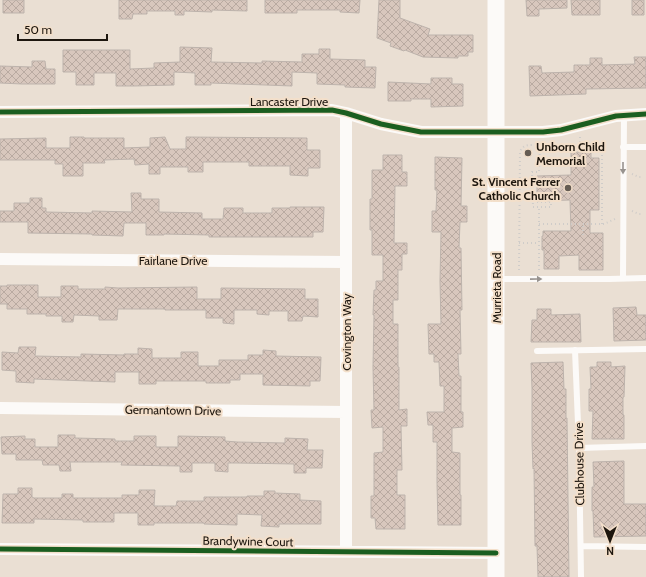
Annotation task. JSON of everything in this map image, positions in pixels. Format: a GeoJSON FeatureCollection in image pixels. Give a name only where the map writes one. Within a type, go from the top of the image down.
{"type":"FeatureCollection","features":[{"type":"Feature","properties":{"kind":"main road","name":"Murrieta Road"},"geometry":{"type":"LineString","coordinates":[[496,0],[496,577]]}},
{"type":"Feature","properties":{"kind":"street","name":"Lancaster Drive"},"geometry":{"type":"LineString","coordinates":[[0,112],[332,110],[381,124],[421,132],[496,133],[561,130],[624,115],[646,114]]}},
{"type":"Feature","properties":{"kind":"street","name":"Covington Way"},"geometry":{"type":"LineString","coordinates":[[346,113],[346,552]]}},
{"type":"Feature","properties":{"kind":"street","name":"Fairlane Drive"},"geometry":{"type":"LineString","coordinates":[[0,259],[346,262]]}},
{"type":"Feature","properties":{"kind":"street","name":"Germantown Drive"},"geometry":{"type":"LineString","coordinates":[[0,408],[346,412]]}},
{"type":"Feature","properties":{"kind":"street","name":"Brandywine Court"},"geometry":{"type":"LineString","coordinates":[[0,549],[496,553]]}},
{"type":"Feature","properties":{"kind":"lane"},"geometry":{"type":"LineString","coordinates":[[623,278],[624,115]]}},
{"type":"Feature","properties":{"kind":"lane"},"geometry":{"type":"LineString","coordinates":[[623,147],[646,147]]}},
{"type":"Feature","properties":{"kind":"lane"},"geometry":{"type":"LineString","coordinates":[[496,279],[646,278]]}},
{"type":"Feature","properties":{"kind":"lane","name":"Clubhouse Drive"},"geometry":{"type":"LineString","coordinates":[[575,350],[579,448],[581,577]]}},
{"type":"Feature","properties":{"kind":"lane"},"geometry":{"type":"LineString","coordinates":[[536,351],[646,350]]}},
{"type":"Feature","properties":{"kind":"lane"},"geometry":{"type":"LineString","coordinates":[[579,448],[646,446]]}},
{"type":"Feature","properties":{"kind":"lane"},"geometry":{"type":"LineString","coordinates":[[581,546],[646,547]]}},
{"type":"Feature","properties":{"kind":"path"},"geometry":{"type":"LineString","coordinates":[[573,139],[584,136]]}},
{"type":"Feature","properties":{"kind":"path"},"geometry":{"type":"LineString","coordinates":[[580,137],[580,152]]}},
{"type":"Feature","properties":{"kind":"path"},"geometry":{"type":"LineString","coordinates":[[519,279],[520,151],[524,146],[546,144]]}},
{"type":"Feature","properties":{"kind":"path"},"geometry":{"type":"LineString","coordinates":[[535,200],[535,202],[551,202],[551,207],[532,207],[532,172],[539,172],[540,145]]}},
{"type":"Feature","properties":{"kind":"path"},"geometry":{"type":"LineString","coordinates":[[602,154],[600,196],[602,224]]}},
{"type":"Feature","properties":{"kind":"path"},"geometry":{"type":"LineString","coordinates":[[538,279],[539,207]]}},
{"type":"Feature","properties":{"kind":"path"},"geometry":{"type":"LineString","coordinates":[[539,224],[604,224],[623,215]]}},
{"type":"Feature","properties":{"kind":"path"},"geometry":{"type":"LineString","coordinates":[[581,224],[583,235]]}},
{"type":"Feature","properties":{"kind":"path"},"geometry":{"type":"LineString","coordinates":[[519,243],[539,243]]}},
{"type":"Feature","properties":{"kind":"building"},"geometry":{"type":"Polygon","coordinates":[[[3,0],[24,0],[24,13],[3,13],[3,0]]]}},
{"type":"Feature","properties":{"kind":"building"},"geometry":{"type":"Polygon","coordinates":[[[119,0],[247,0],[247,11],[184,11],[184,15],[175,15],[175,11],[147,11],[147,14],[133,14],[132,19],[119,19],[119,0]]]}},
{"type":"Feature","properties":{"kind":"building"},"geometry":{"type":"Polygon","coordinates":[[[265,0],[360,0],[359,13],[340,12],[340,10],[297,10],[297,13],[265,13],[265,0]]]}},
{"type":"Feature","properties":{"kind":"building"},"geometry":{"type":"Polygon","coordinates":[[[379,0],[400,0],[400,18],[430,29],[428,35],[473,35],[473,52],[468,52],[468,56],[458,56],[458,58],[423,57],[390,46],[391,43],[377,38],[379,0]]]}},
{"type":"Feature","properties":{"kind":"building"},"geometry":{"type":"Polygon","coordinates":[[[526,0],[567,0],[567,8],[539,9],[539,16],[527,16],[526,0]]]}},
{"type":"Feature","properties":{"kind":"building"},"geometry":{"type":"Polygon","coordinates":[[[571,0],[600,0],[600,15],[572,15],[571,0]]]}},
{"type":"Feature","properties":{"kind":"building"},"geometry":{"type":"Polygon","coordinates":[[[632,0],[644,0],[644,15],[632,15],[632,0]]]}},
{"type":"Feature","properties":{"kind":"building"},"geometry":{"type":"Polygon","coordinates":[[[180,47],[212,48],[211,62],[262,63],[262,61],[302,62],[302,54],[319,54],[319,49],[330,49],[330,59],[365,60],[365,67],[376,67],[375,88],[317,84],[317,73],[292,72],[292,86],[211,83],[211,85],[195,85],[195,73],[174,72],[174,85],[116,86],[116,73],[94,73],[94,85],[76,85],[76,72],[63,72],[63,50],[130,50],[130,69],[154,68],[154,63],[180,62],[180,47]]]}},
{"type":"Feature","properties":{"kind":"building"},"geometry":{"type":"Polygon","coordinates":[[[634,57],[646,57],[646,88],[586,89],[586,94],[530,96],[529,66],[541,66],[542,73],[574,72],[574,65],[590,65],[590,58],[602,58],[602,65],[635,64],[634,57]]]}},
{"type":"Feature","properties":{"kind":"building"},"geometry":{"type":"Polygon","coordinates":[[[32,61],[45,61],[46,69],[55,69],[55,84],[0,83],[0,66],[32,67],[32,61]]]}},
{"type":"Feature","properties":{"kind":"building"},"geometry":{"type":"Polygon","coordinates":[[[431,78],[452,78],[452,84],[463,84],[463,106],[431,107],[431,99],[388,101],[388,82],[431,84],[431,78]]]}},
{"type":"Feature","properties":{"kind":"building"},"geometry":{"type":"Polygon","coordinates":[[[70,137],[124,138],[124,148],[150,147],[150,138],[165,137],[170,149],[186,149],[186,137],[307,138],[307,150],[320,150],[320,168],[308,168],[308,176],[290,175],[290,166],[249,166],[249,162],[203,162],[203,172],[188,172],[188,167],[160,167],[160,174],[149,174],[149,164],[135,165],[134,159],[104,160],[105,163],[83,163],[83,176],[63,176],[63,164],[55,164],[55,160],[0,160],[0,139],[46,138],[46,148],[70,148],[70,137]]]}},
{"type":"Feature","properties":{"kind":"building"},"geometry":{"type":"Polygon","coordinates":[[[571,152],[591,152],[591,158],[599,158],[599,210],[590,210],[590,233],[603,233],[603,270],[579,270],[579,255],[559,256],[559,269],[544,269],[544,250],[542,250],[543,231],[571,231],[570,200],[537,201],[537,176],[571,175],[571,152]]]}},
{"type":"Feature","properties":{"kind":"building"},"geometry":{"type":"Polygon","coordinates":[[[383,155],[402,155],[402,172],[407,172],[407,186],[395,186],[394,243],[407,243],[407,254],[402,254],[402,270],[398,270],[398,300],[393,300],[393,324],[398,324],[399,410],[407,409],[407,426],[401,426],[402,470],[397,470],[397,495],[405,495],[405,529],[376,529],[375,518],[371,518],[371,496],[374,496],[374,453],[383,452],[383,427],[372,428],[371,410],[374,410],[374,290],[376,290],[376,281],[383,281],[383,255],[372,255],[370,199],[372,199],[372,170],[383,170],[383,155]]]}},
{"type":"Feature","properties":{"kind":"building"},"geometry":{"type":"Polygon","coordinates":[[[435,157],[462,158],[461,206],[467,206],[467,222],[460,222],[459,248],[461,248],[462,310],[460,310],[461,354],[458,354],[459,376],[461,376],[461,412],[463,412],[463,427],[452,428],[452,452],[460,453],[461,525],[438,525],[437,442],[433,442],[433,425],[428,425],[427,412],[444,412],[444,386],[440,386],[439,362],[434,362],[434,354],[429,354],[428,324],[441,324],[441,232],[432,232],[432,211],[436,211],[437,190],[435,190],[435,157]]]}},
{"type":"Feature","properties":{"kind":"building"},"geometry":{"type":"Polygon","coordinates":[[[131,193],[141,193],[141,199],[159,199],[159,212],[202,213],[202,219],[223,219],[224,208],[243,208],[243,213],[272,213],[272,208],[324,207],[323,232],[313,232],[313,237],[209,237],[209,235],[146,235],[146,223],[124,223],[123,236],[28,233],[28,222],[0,222],[0,211],[14,211],[14,203],[30,203],[30,198],[42,198],[42,208],[46,208],[46,212],[132,212],[131,193]]]}},
{"type":"Feature","properties":{"kind":"building"},"geometry":{"type":"Polygon","coordinates":[[[38,285],[38,297],[61,297],[61,286],[78,286],[78,289],[105,289],[105,287],[197,287],[197,299],[221,299],[221,288],[305,289],[305,299],[318,299],[318,317],[303,316],[302,321],[288,321],[288,311],[269,311],[269,315],[257,314],[257,310],[234,310],[234,324],[223,323],[223,318],[206,318],[206,310],[118,309],[117,320],[99,320],[99,316],[74,315],[73,322],[62,322],[62,316],[27,314],[27,309],[7,309],[7,304],[0,304],[0,286],[38,285]]]}},
{"type":"Feature","properties":{"kind":"building"},"geometry":{"type":"Polygon","coordinates":[[[636,307],[637,315],[646,315],[646,340],[614,341],[613,308],[636,307]]]}},
{"type":"Feature","properties":{"kind":"building"},"geometry":{"type":"Polygon","coordinates":[[[537,309],[551,309],[551,315],[580,314],[581,342],[531,342],[532,320],[537,320],[537,309]]]}},
{"type":"Feature","properties":{"kind":"building"},"geometry":{"type":"Polygon","coordinates":[[[19,347],[36,347],[35,356],[81,357],[81,354],[138,354],[138,348],[152,349],[152,358],[181,358],[181,352],[198,352],[198,366],[219,366],[219,360],[248,360],[248,355],[263,355],[263,350],[276,351],[276,356],[321,357],[320,381],[310,381],[310,386],[263,385],[263,374],[240,374],[240,380],[230,380],[230,383],[206,383],[206,381],[156,381],[156,384],[139,384],[139,372],[115,372],[115,382],[34,379],[34,383],[16,382],[16,371],[2,370],[2,352],[18,353],[19,347]]]}},
{"type":"Feature","properties":{"kind":"building"},"geometry":{"type":"Polygon","coordinates":[[[563,362],[567,418],[569,577],[538,577],[537,546],[535,546],[531,363],[563,362]]]}},
{"type":"Feature","properties":{"kind":"building"},"geometry":{"type":"Polygon","coordinates":[[[597,362],[611,362],[611,367],[625,366],[623,397],[624,439],[592,439],[593,411],[589,411],[589,389],[591,389],[590,367],[597,367],[597,362]]]}},
{"type":"Feature","properties":{"kind":"building"},"geometry":{"type":"Polygon","coordinates":[[[58,435],[75,435],[75,438],[115,439],[115,441],[134,441],[134,436],[156,436],[156,447],[178,447],[178,436],[225,437],[225,441],[237,442],[285,443],[285,438],[308,439],[307,450],[323,450],[322,468],[306,468],[306,473],[294,473],[294,464],[228,463],[228,472],[215,471],[215,463],[192,463],[192,472],[180,472],[180,466],[121,465],[122,462],[70,462],[71,471],[60,471],[59,465],[43,465],[42,460],[16,460],[16,454],[2,454],[1,437],[25,436],[25,439],[35,439],[35,447],[58,447],[58,435]]]}},
{"type":"Feature","properties":{"kind":"building"},"geometry":{"type":"Polygon","coordinates":[[[624,461],[624,504],[646,504],[646,536],[594,537],[592,511],[592,487],[594,487],[593,462],[624,461]]]}},
{"type":"Feature","properties":{"kind":"building"},"geometry":{"type":"Polygon","coordinates":[[[18,488],[32,488],[32,497],[34,498],[62,498],[62,494],[73,494],[73,498],[122,498],[122,495],[139,495],[139,490],[155,490],[154,506],[176,506],[177,501],[204,501],[204,497],[264,496],[264,491],[275,491],[275,493],[300,494],[300,500],[321,501],[321,524],[279,524],[279,527],[261,526],[262,515],[237,514],[237,525],[204,523],[154,523],[154,525],[138,525],[138,513],[114,513],[114,522],[34,519],[34,523],[2,523],[3,494],[18,494],[18,488]]]}},
{"type":"Feature","properties":{"kind":"cycle path"},"geometry":{"type":"LineString","coordinates":[[0,112],[332,110],[381,124],[421,132],[543,132],[561,130],[616,116],[646,114]]}},
{"type":"Feature","properties":{"kind":"cycle path"},"geometry":{"type":"LineString","coordinates":[[0,549],[496,553]]}},
{"type":"Feature","properties":{"kind":"place","name":"Unborn Child Memorial"},"geometry":{"type":"Point","coordinates":[528,153]}},
{"type":"Feature","properties":{"kind":"place","name":"St. Vincent Ferrer Catholic Church"},"geometry":{"type":"Point","coordinates":[568,188]}}]}
